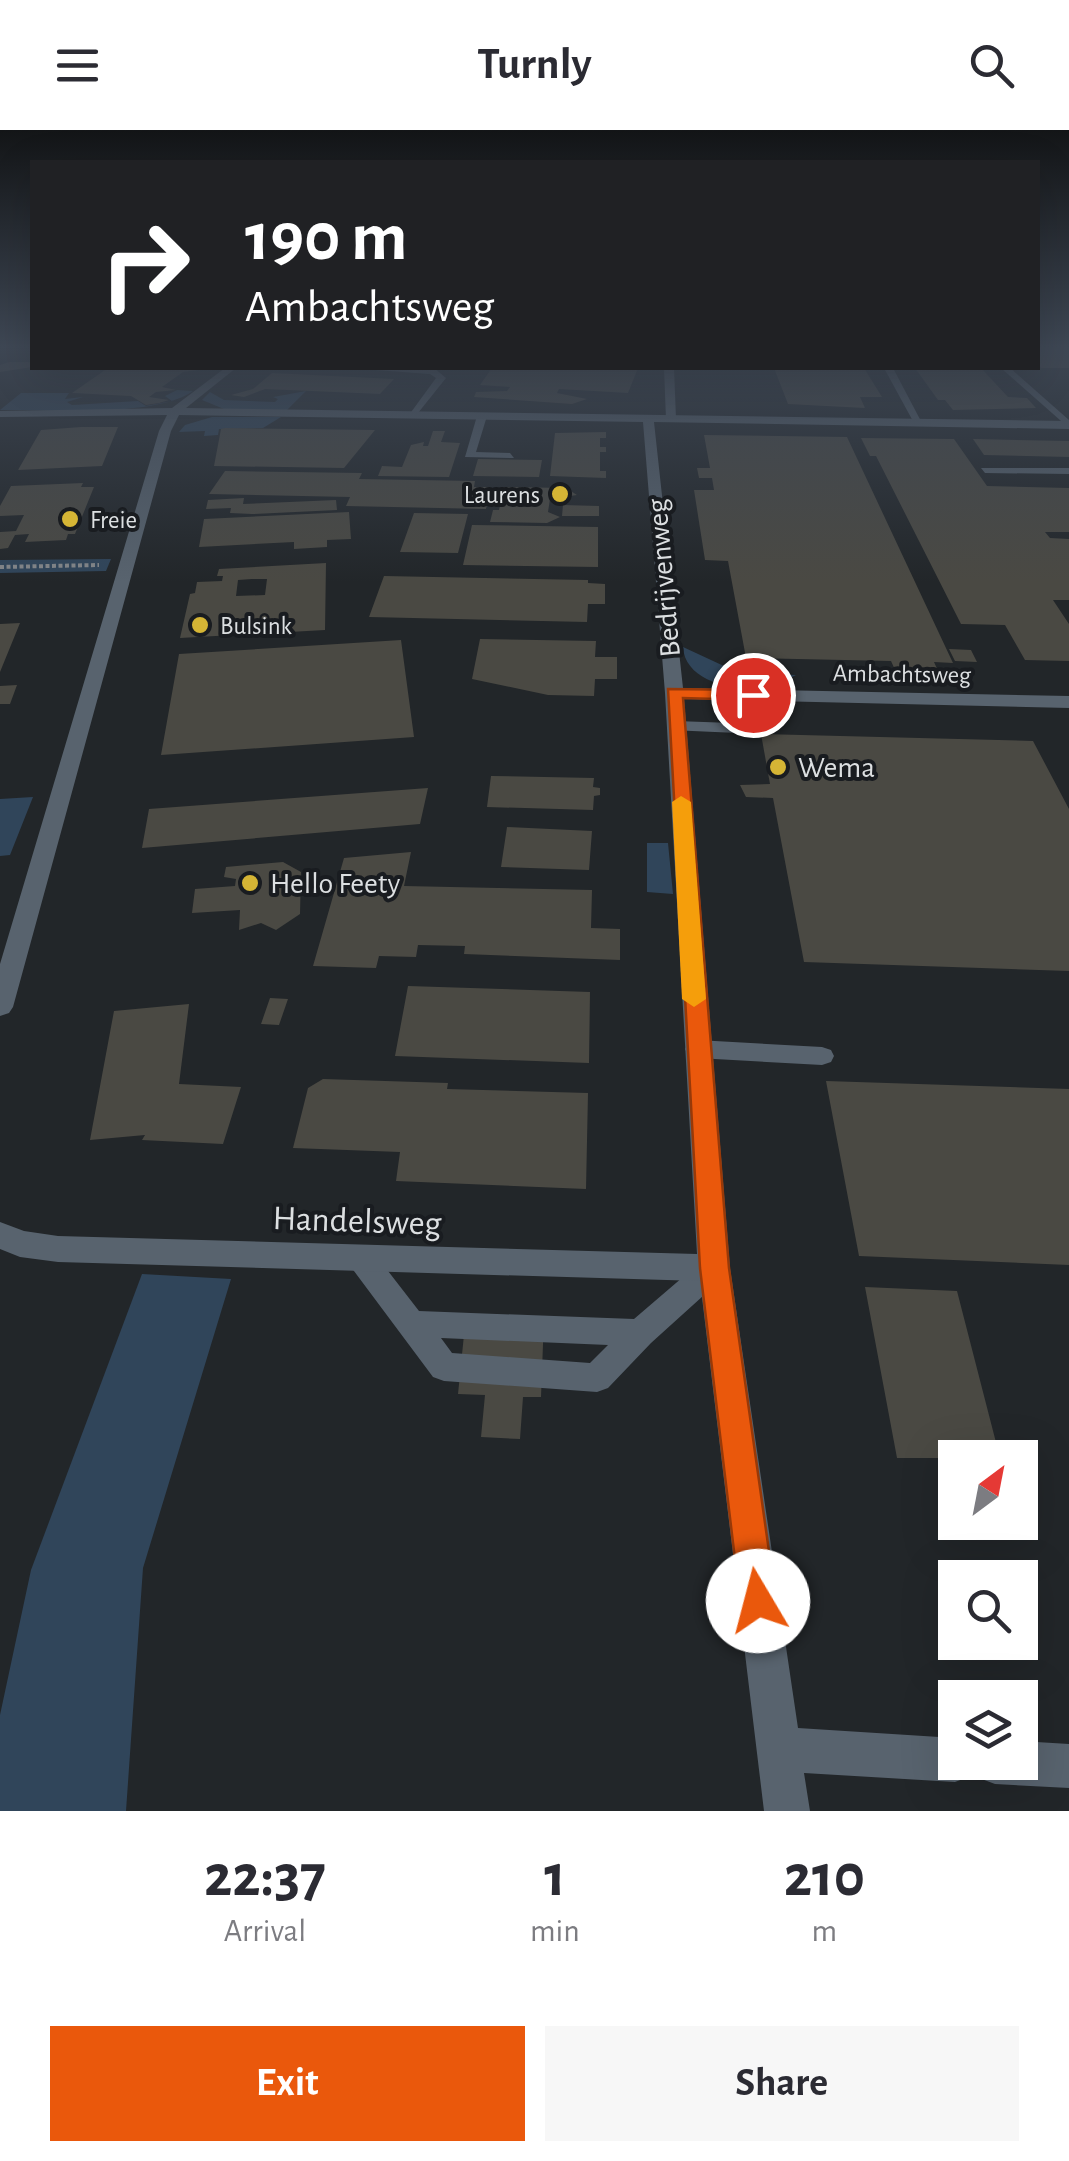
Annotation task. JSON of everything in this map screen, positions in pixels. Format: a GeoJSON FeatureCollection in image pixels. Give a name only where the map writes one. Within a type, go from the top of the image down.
{"type":"FeatureCollection","features":[{"type":"Feature","properties":{"kind":"street"},"geometry":{"type":"LineString","coordinates":[[0,1007],[169,425]]}},
{"type":"Feature","properties":{"kind":"street","name":"Bedrijvenweg"},"geometry":{"type":"LineString","coordinates":[[660,425],[676,726],[714,1268],[787,1811]]}},
{"type":"Feature","properties":{"kind":"street","name":"Ambachtsweg"},"geometry":{"type":"LineString","coordinates":[[674,693],[1069,702]]}},
{"type":"Feature","properties":{"kind":"street","name":"Handelsweg"},"geometry":{"type":"LineString","coordinates":[[0,1236],[20,1244],[58,1249],[714,1268]]}},
{"type":"Feature","properties":{"kind":"street"},"geometry":{"type":"LineString","coordinates":[[777,1749],[938,1759]]}},
{"type":"Feature","properties":{"kind":"street"},"geometry":{"type":"LineString","coordinates":[[1038,1764],[1069,1766]]}},
{"type":"Feature","properties":{"kind":"lane"},"geometry":{"type":"LineString","coordinates":[[479,425],[469,454],[510,456]]}},
{"type":"Feature","properties":{"kind":"lane"},"geometry":{"type":"LineString","coordinates":[[985,470],[1069,471]]}},
{"type":"Feature","properties":{"kind":"lane"},"geometry":{"type":"LineString","coordinates":[[676,726],[760,729]]}},
{"type":"Feature","properties":{"kind":"lane"},"geometry":{"type":"LineString","coordinates":[[697,1049],[822,1056]]}},
{"type":"Feature","properties":{"kind":"lane"},"geometry":{"type":"LineString","coordinates":[[361,1258],[444,1367],[597,1378],[714,1268]]}},
{"type":"Feature","properties":{"kind":"lane"},"geometry":{"type":"LineString","coordinates":[[412,1324],[640,1334]]}},
{"type":"Feature","properties":{"kind":"path"},"geometry":{"type":"LineString","coordinates":[[0,566],[130,564]]}},
{"type":"Feature","properties":{"kind":"shaded area"},"geometry":{"type":"Polygon","coordinates":[[[185,425],[267,425],[219,429],[218,435],[179,432],[185,425]]]}},
{"type":"Feature","properties":{"kind":"shaded area"},"geometry":{"type":"Polygon","coordinates":[[[111,559],[106,571],[0,573],[0,560],[111,559]]]}},
{"type":"Feature","properties":{"kind":"shaded area"},"geometry":{"type":"Polygon","coordinates":[[[683,647],[739,673],[796,675],[767,687],[728,686],[693,669],[683,647]]]}},
{"type":"Feature","properties":{"kind":"shaded area"},"geometry":{"type":"Polygon","coordinates":[[[33,797],[10,855],[0,856],[0,799],[33,797]]]}},
{"type":"Feature","properties":{"kind":"shaded area"},"geometry":{"type":"Polygon","coordinates":[[[647,843],[668,843],[673,894],[647,892],[647,843]]]}},
{"type":"Feature","properties":{"kind":"shaded area"},"geometry":{"type":"Polygon","coordinates":[[[142,1274],[231,1279],[143,1568],[126,1811],[0,1811],[0,1715],[31,1570],[142,1274]]]}},
{"type":"Feature","properties":{"kind":"building"},"geometry":{"type":"Polygon","coordinates":[[[118,427],[102,466],[18,470],[41,430],[118,427]]]}},
{"type":"Feature","properties":{"kind":"building"},"geometry":{"type":"Polygon","coordinates":[[[221,429],[375,430],[344,468],[214,466],[221,429]]]}},
{"type":"Feature","properties":{"kind":"building"},"geometry":{"type":"Polygon","coordinates":[[[433,431],[445,431],[441,442],[460,443],[449,477],[378,476],[382,466],[402,467],[411,445],[424,442],[423,446],[428,446],[433,431]]]}},
{"type":"Feature","properties":{"kind":"building"},"geometry":{"type":"Polygon","coordinates":[[[606,432],[606,438],[600,438],[600,447],[606,447],[606,452],[600,452],[600,471],[606,471],[606,478],[550,476],[555,433],[606,432]]]}},
{"type":"Feature","properties":{"kind":"building"},"geometry":{"type":"Polygon","coordinates":[[[704,435],[847,437],[953,663],[934,662],[939,673],[896,672],[891,661],[746,658],[728,561],[705,560],[694,490],[714,490],[712,478],[699,478],[697,468],[710,468],[704,435]]]}},
{"type":"Feature","properties":{"kind":"building"},"geometry":{"type":"Polygon","coordinates":[[[861,438],[954,439],[987,486],[1069,488],[1069,532],[1045,532],[1050,538],[1069,539],[1069,600],[1053,600],[1069,624],[1069,661],[1025,660],[1005,625],[961,624],[876,456],[870,456],[861,438]]]}},
{"type":"Feature","properties":{"kind":"building"},"geometry":{"type":"Polygon","coordinates":[[[973,439],[1069,441],[1069,457],[984,455],[973,439]]]}},
{"type":"Feature","properties":{"kind":"building"},"geometry":{"type":"Polygon","coordinates":[[[478,459],[542,460],[539,477],[473,476],[478,459]]]}},
{"type":"Feature","properties":{"kind":"building"},"geometry":{"type":"Polygon","coordinates":[[[225,471],[362,473],[359,479],[475,481],[474,487],[491,487],[486,509],[346,506],[350,497],[209,494],[225,471]]]}},
{"type":"Feature","properties":{"kind":"building"},"geometry":{"type":"Polygon","coordinates":[[[83,483],[81,487],[94,487],[75,534],[68,534],[66,540],[25,542],[29,534],[15,535],[8,548],[0,549],[0,532],[16,531],[24,515],[0,516],[0,506],[11,486],[83,483]]]}},
{"type":"Feature","properties":{"kind":"building"},"geometry":{"type":"Polygon","coordinates":[[[504,487],[566,488],[577,495],[550,499],[548,512],[560,517],[547,523],[490,522],[493,510],[499,510],[504,487]]]}},
{"type":"Feature","properties":{"kind":"building"},"geometry":{"type":"Polygon","coordinates":[[[244,498],[243,504],[336,500],[337,510],[252,514],[230,513],[231,508],[206,509],[208,500],[244,498]]]}},
{"type":"Feature","properties":{"kind":"building"},"geometry":{"type":"Polygon","coordinates":[[[563,505],[599,506],[599,516],[562,516],[563,505]]]}},
{"type":"Feature","properties":{"kind":"building"},"geometry":{"type":"Polygon","coordinates":[[[349,512],[351,539],[327,540],[327,547],[294,549],[294,542],[199,547],[204,519],[349,512]]]}},
{"type":"Feature","properties":{"kind":"building"},"geometry":{"type":"Polygon","coordinates":[[[414,513],[468,514],[458,553],[400,552],[414,513]]]}},
{"type":"Feature","properties":{"kind":"building"},"geometry":{"type":"Polygon","coordinates":[[[472,525],[598,527],[598,567],[463,565],[472,525]]]}},
{"type":"Feature","properties":{"kind":"building"},"geometry":{"type":"Polygon","coordinates":[[[326,563],[325,630],[180,638],[190,594],[195,593],[197,582],[222,581],[223,576],[217,576],[219,569],[326,563]],[[267,579],[238,580],[236,596],[265,595],[267,579]]]}},
{"type":"Feature","properties":{"kind":"building"},"geometry":{"type":"Polygon","coordinates":[[[384,576],[588,580],[605,584],[605,604],[588,604],[587,622],[369,617],[384,576]]]}},
{"type":"Feature","properties":{"kind":"building"},"geometry":{"type":"Polygon","coordinates":[[[20,623],[0,672],[0,624],[20,623]]]}},
{"type":"Feature","properties":{"kind":"building"},"geometry":{"type":"Polygon","coordinates":[[[480,639],[596,641],[595,657],[617,657],[617,679],[595,679],[594,696],[548,695],[472,679],[480,639]]]}},
{"type":"Feature","properties":{"kind":"building"},"geometry":{"type":"Polygon","coordinates":[[[401,640],[414,737],[161,755],[179,654],[401,640]]]}},
{"type":"Feature","properties":{"kind":"building"},"geometry":{"type":"Polygon","coordinates":[[[949,649],[971,650],[977,662],[955,661],[949,649]]]}},
{"type":"Feature","properties":{"kind":"building"},"geometry":{"type":"Polygon","coordinates":[[[17,685],[10,704],[0,704],[0,686],[17,685]]]}},
{"type":"Feature","properties":{"kind":"building"},"geometry":{"type":"Polygon","coordinates":[[[761,734],[1033,741],[1069,809],[1069,971],[804,962],[773,798],[746,797],[740,785],[770,784],[761,734]]]}},
{"type":"Feature","properties":{"kind":"building"},"geometry":{"type":"Polygon","coordinates":[[[491,776],[594,778],[593,787],[600,788],[600,795],[594,796],[593,810],[487,807],[491,776]]]}},
{"type":"Feature","properties":{"kind":"building"},"geometry":{"type":"Polygon","coordinates":[[[428,788],[420,824],[142,848],[149,809],[428,788]]]}},
{"type":"Feature","properties":{"kind":"building"},"geometry":{"type":"Polygon","coordinates":[[[507,827],[592,831],[589,870],[501,867],[507,827]]]}},
{"type":"Feature","properties":{"kind":"building"},"geometry":{"type":"Polygon","coordinates":[[[411,852],[404,886],[592,890],[591,928],[620,929],[620,960],[464,954],[465,946],[418,945],[416,957],[379,956],[376,968],[313,966],[344,858],[411,852]]]}},
{"type":"Feature","properties":{"kind":"building"},"geometry":{"type":"Polygon","coordinates":[[[283,862],[301,872],[300,914],[276,930],[261,923],[239,930],[240,910],[192,913],[195,889],[235,886],[236,879],[224,877],[226,867],[283,862]]]}},
{"type":"Feature","properties":{"kind":"building"},"geometry":{"type":"Polygon","coordinates":[[[408,986],[590,992],[589,1063],[395,1056],[408,986]]]}},
{"type":"Feature","properties":{"kind":"building"},"geometry":{"type":"Polygon","coordinates":[[[270,998],[288,999],[279,1025],[261,1024],[270,998]]]}},
{"type":"Feature","properties":{"kind":"building"},"geometry":{"type":"Polygon","coordinates":[[[189,1004],[179,1084],[241,1087],[223,1144],[142,1140],[145,1135],[90,1140],[114,1011],[189,1004]]]}},
{"type":"Feature","properties":{"kind":"building"},"geometry":{"type":"Polygon","coordinates":[[[323,1079],[448,1083],[447,1089],[588,1093],[586,1189],[396,1181],[400,1152],[293,1148],[308,1088],[323,1079]]]}},
{"type":"Feature","properties":{"kind":"building"},"geometry":{"type":"Polygon","coordinates":[[[826,1081],[1069,1089],[1069,1265],[859,1256],[826,1081]]]}},
{"type":"Feature","properties":{"kind":"building"},"geometry":{"type":"Polygon","coordinates":[[[865,1287],[957,1291],[995,1440],[938,1440],[938,1458],[897,1458],[865,1287]]]}},
{"type":"Feature","properties":{"kind":"building"},"geometry":{"type":"Polygon","coordinates":[[[466,1315],[544,1318],[541,1397],[523,1397],[520,1439],[481,1437],[485,1395],[458,1394],[466,1315]]]}},
{"type":"Feature","properties":{"kind":"slow traffic"},"geometry":{"type":"LineString","coordinates":[[681,802],[694,999]]}},
{"type":"Feature","properties":{"kind":"place","name":"Laurens"},"geometry":{"type":"Point","coordinates":[560,494]}},
{"type":"Feature","properties":{"kind":"place","name":"Freie"},"geometry":{"type":"Point","coordinates":[70,519]}},
{"type":"Feature","properties":{"kind":"place","name":"Bulsink"},"geometry":{"type":"Point","coordinates":[200,625]}},
{"type":"Feature","properties":{"kind":"place","name":"Wema"},"geometry":{"type":"Point","coordinates":[778,767]}},
{"type":"Feature","properties":{"kind":"place","name":"Hello Feety"},"geometry":{"type":"Point","coordinates":[250,883]}},
{"type":"Feature","properties":{"kind":"route"},"geometry":{"type":"LineString","coordinates":[[753,695],[674,693],[714,1268],[758,1601]]}}]}
